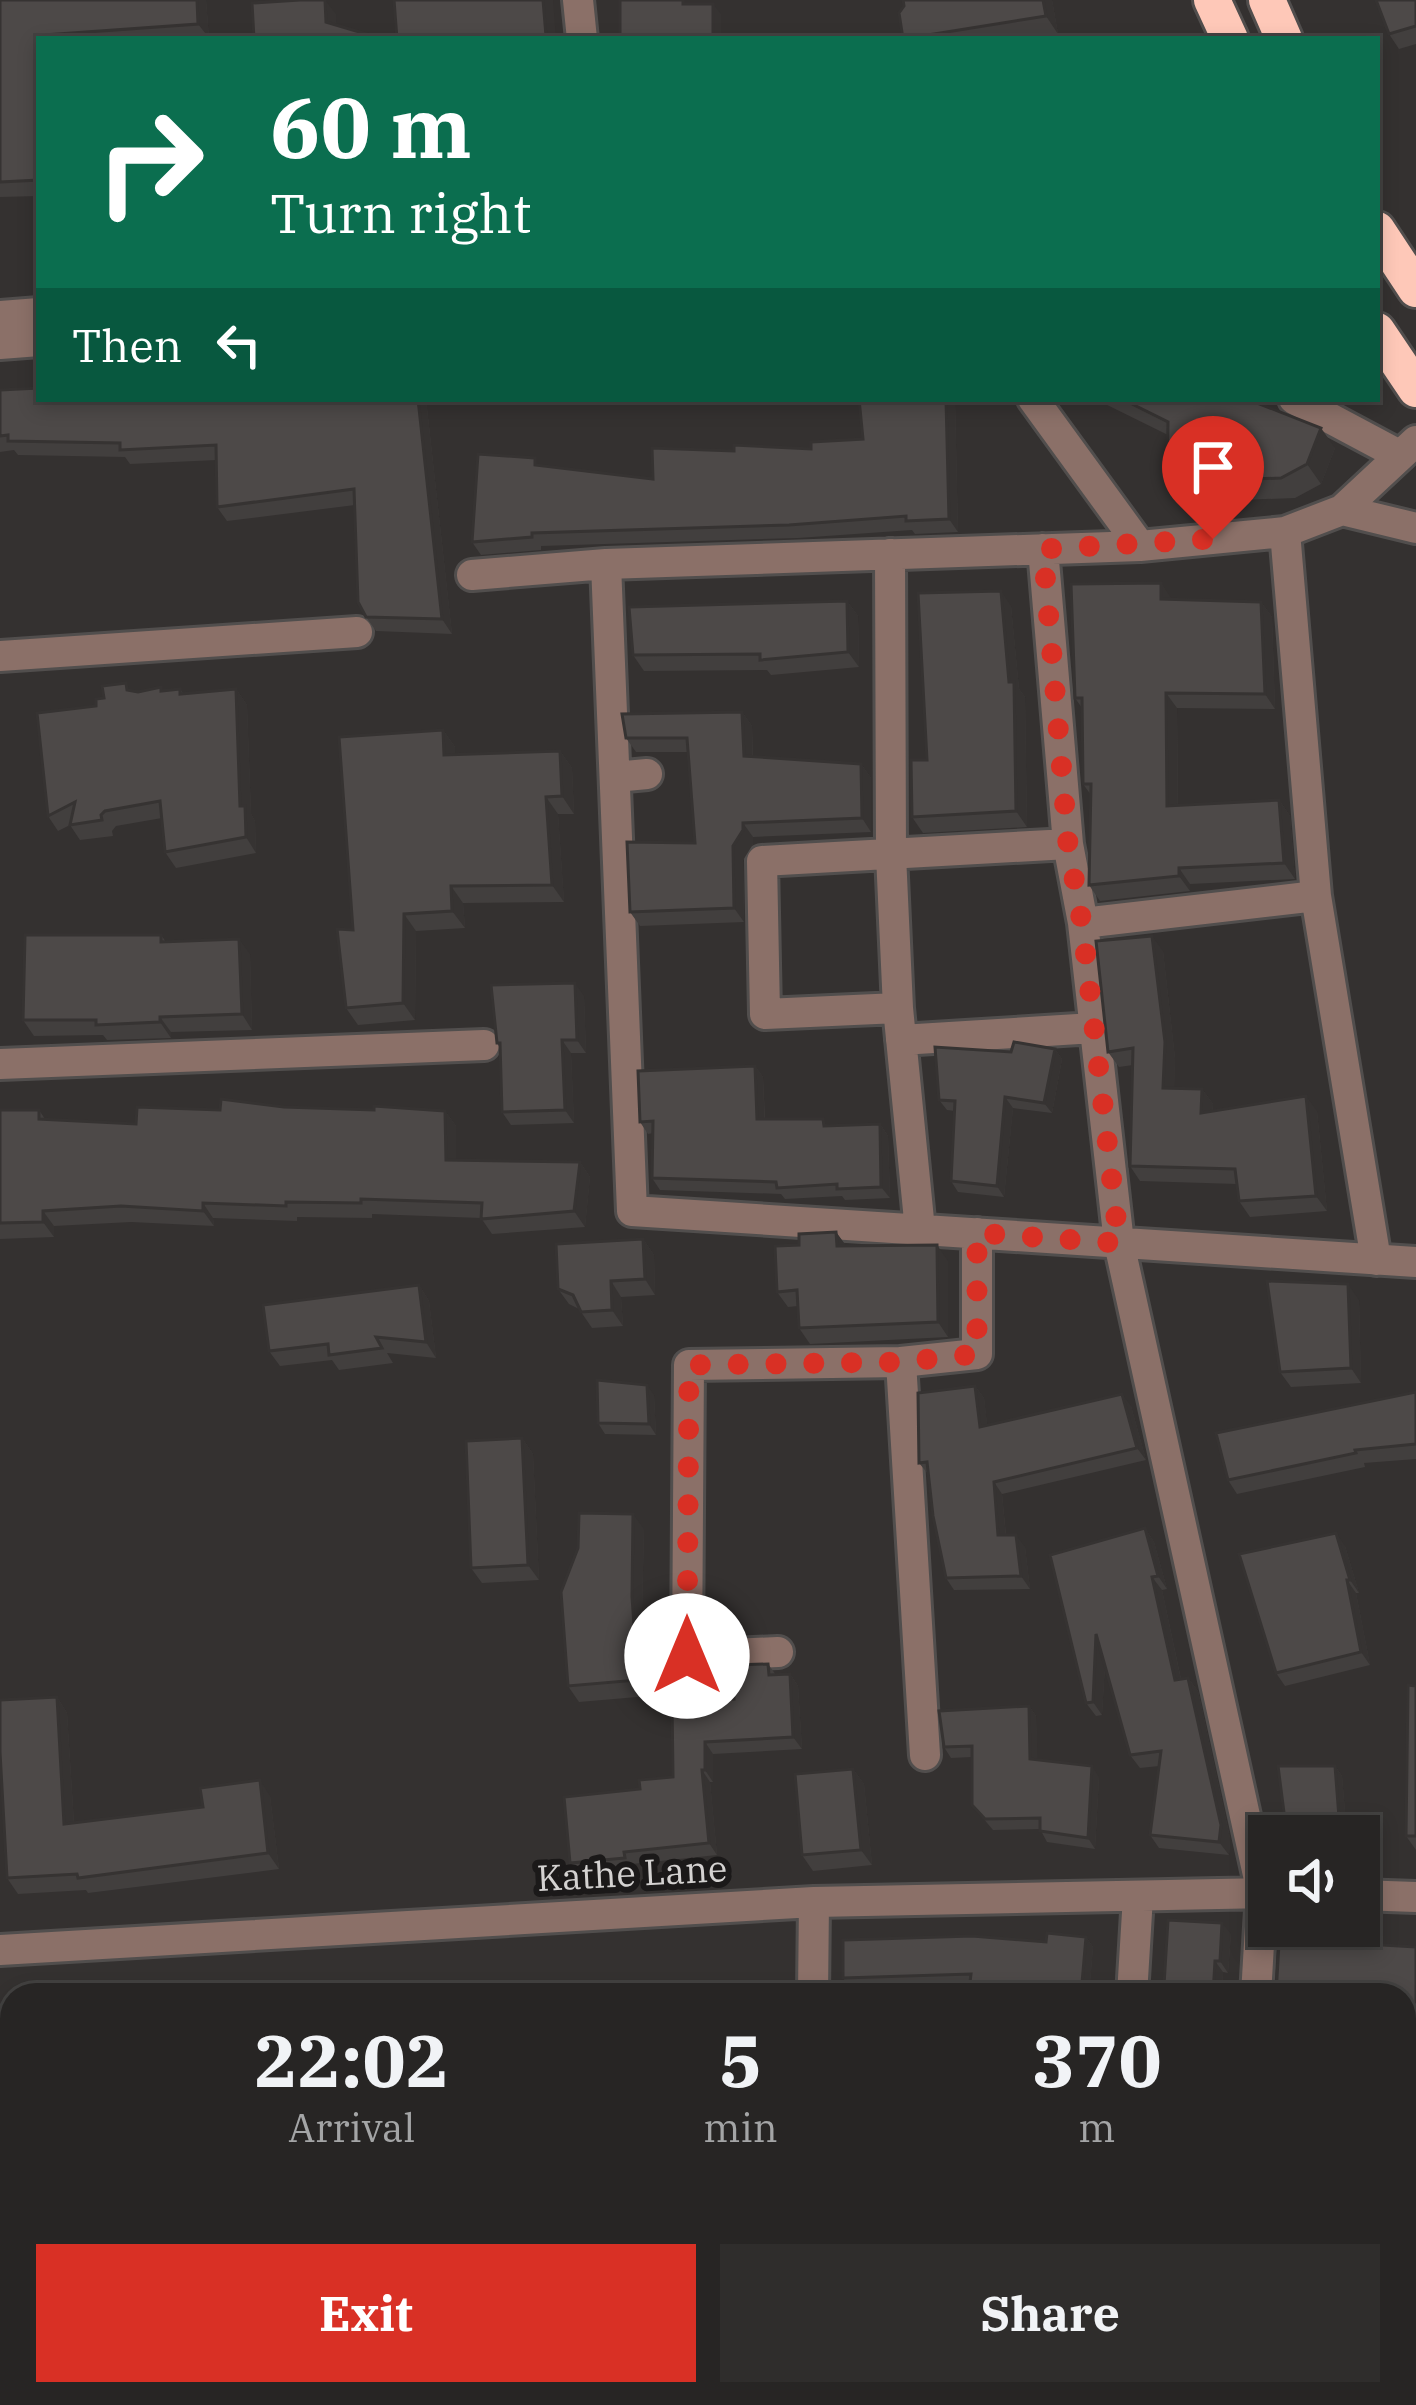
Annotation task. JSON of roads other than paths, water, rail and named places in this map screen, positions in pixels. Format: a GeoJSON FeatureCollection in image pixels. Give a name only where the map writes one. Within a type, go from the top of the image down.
{"type":"FeatureCollection","features":[{"type":"Feature","properties":{"kind":"highway"},"geometry":{"type":"LineString","coordinates":[[1212,0],[1229,36]]}},
{"type":"Feature","properties":{"kind":"highway"},"geometry":{"type":"LineString","coordinates":[[1267,0],[1283,36]]}},
{"type":"Feature","properties":{"kind":"highway"},"geometry":{"type":"LineString","coordinates":[[1380,235],[1416,290]]}},
{"type":"Feature","properties":{"kind":"highway"},"geometry":{"type":"LineString","coordinates":[[1380,335],[1416,388]]}},
{"type":"Feature","properties":{"kind":"street"},"geometry":{"type":"LineString","coordinates":[[578,0],[581,36]]}},
{"type":"Feature","properties":{"kind":"street"},"geometry":{"type":"LineString","coordinates":[[0,316],[36,313]]}},
{"type":"Feature","properties":{"kind":"street"},"geometry":{"type":"LineString","coordinates":[[0,344],[36,341]]}},
{"type":"Feature","properties":{"kind":"street"},"geometry":{"type":"LineString","coordinates":[[1035,402],[1140,546]]}},
{"type":"Feature","properties":{"kind":"street"},"geometry":{"type":"LineString","coordinates":[[472,575],[606,564],[1140,546],[1285,532],[1342,510],[1408,448],[1301,402]]}},
{"type":"Feature","properties":{"kind":"street"},"geometry":{"type":"LineString","coordinates":[[1342,510],[1416,528]]}},
{"type":"Feature","properties":{"kind":"street"},"geometry":{"type":"LineString","coordinates":[[1285,532],[1316,896],[1376,1260]]}},
{"type":"Feature","properties":{"kind":"street"},"geometry":{"type":"LineString","coordinates":[[1043,549],[1068,844],[1082,923],[1119,1243],[1248,1817]]}},
{"type":"Feature","properties":{"kind":"street"},"geometry":{"type":"LineString","coordinates":[[890,554],[891,855],[898,1008],[920,1230]]}},
{"type":"Feature","properties":{"kind":"street"},"geometry":{"type":"LineString","coordinates":[[606,564],[632,1211],[1416,1262]]}},
{"type":"Feature","properties":{"kind":"street"},"geometry":{"type":"LineString","coordinates":[[0,656],[357,632]]}},
{"type":"Feature","properties":{"kind":"street"},"geometry":{"type":"LineString","coordinates":[[615,777],[647,774]]}},
{"type":"Feature","properties":{"kind":"street"},"geometry":{"type":"LineString","coordinates":[[898,1008],[765,1014],[762,860],[1068,844]]}},
{"type":"Feature","properties":{"kind":"street"},"geometry":{"type":"LineString","coordinates":[[1082,923],[1316,896]]}},
{"type":"Feature","properties":{"kind":"street"},"geometry":{"type":"LineString","coordinates":[[902,1040],[1094,1028]]}},
{"type":"Feature","properties":{"kind":"street"},"geometry":{"type":"LineString","coordinates":[[0,1064],[484,1045]]}},
{"type":"Feature","properties":{"kind":"street"},"geometry":{"type":"LineString","coordinates":[[778,1652],[687,1656],[689,1365],[901,1362],[977,1354],[977,1233]]}},
{"type":"Feature","properties":{"kind":"street"},"geometry":{"type":"LineString","coordinates":[[901,1362],[925,1755]]}},
{"type":"Feature","properties":{"kind":"street","name":"Kathe Lane"},"geometry":{"type":"LineString","coordinates":[[0,1950],[814,1902],[1248,1893]]}},
{"type":"Feature","properties":{"kind":"street"},"geometry":{"type":"LineString","coordinates":[[1133,1983],[1138,1895]]}},
{"type":"Feature","properties":{"kind":"street"},"geometry":{"type":"LineString","coordinates":[[1380,1896],[1416,1897]]}},
{"type":"Feature","properties":{"kind":"street"},"geometry":{"type":"LineString","coordinates":[[814,1902],[814,1983]]}},
{"type":"Feature","properties":{"kind":"street"},"geometry":{"type":"LineString","coordinates":[[1257,1983],[1260,1947]]}}]}
